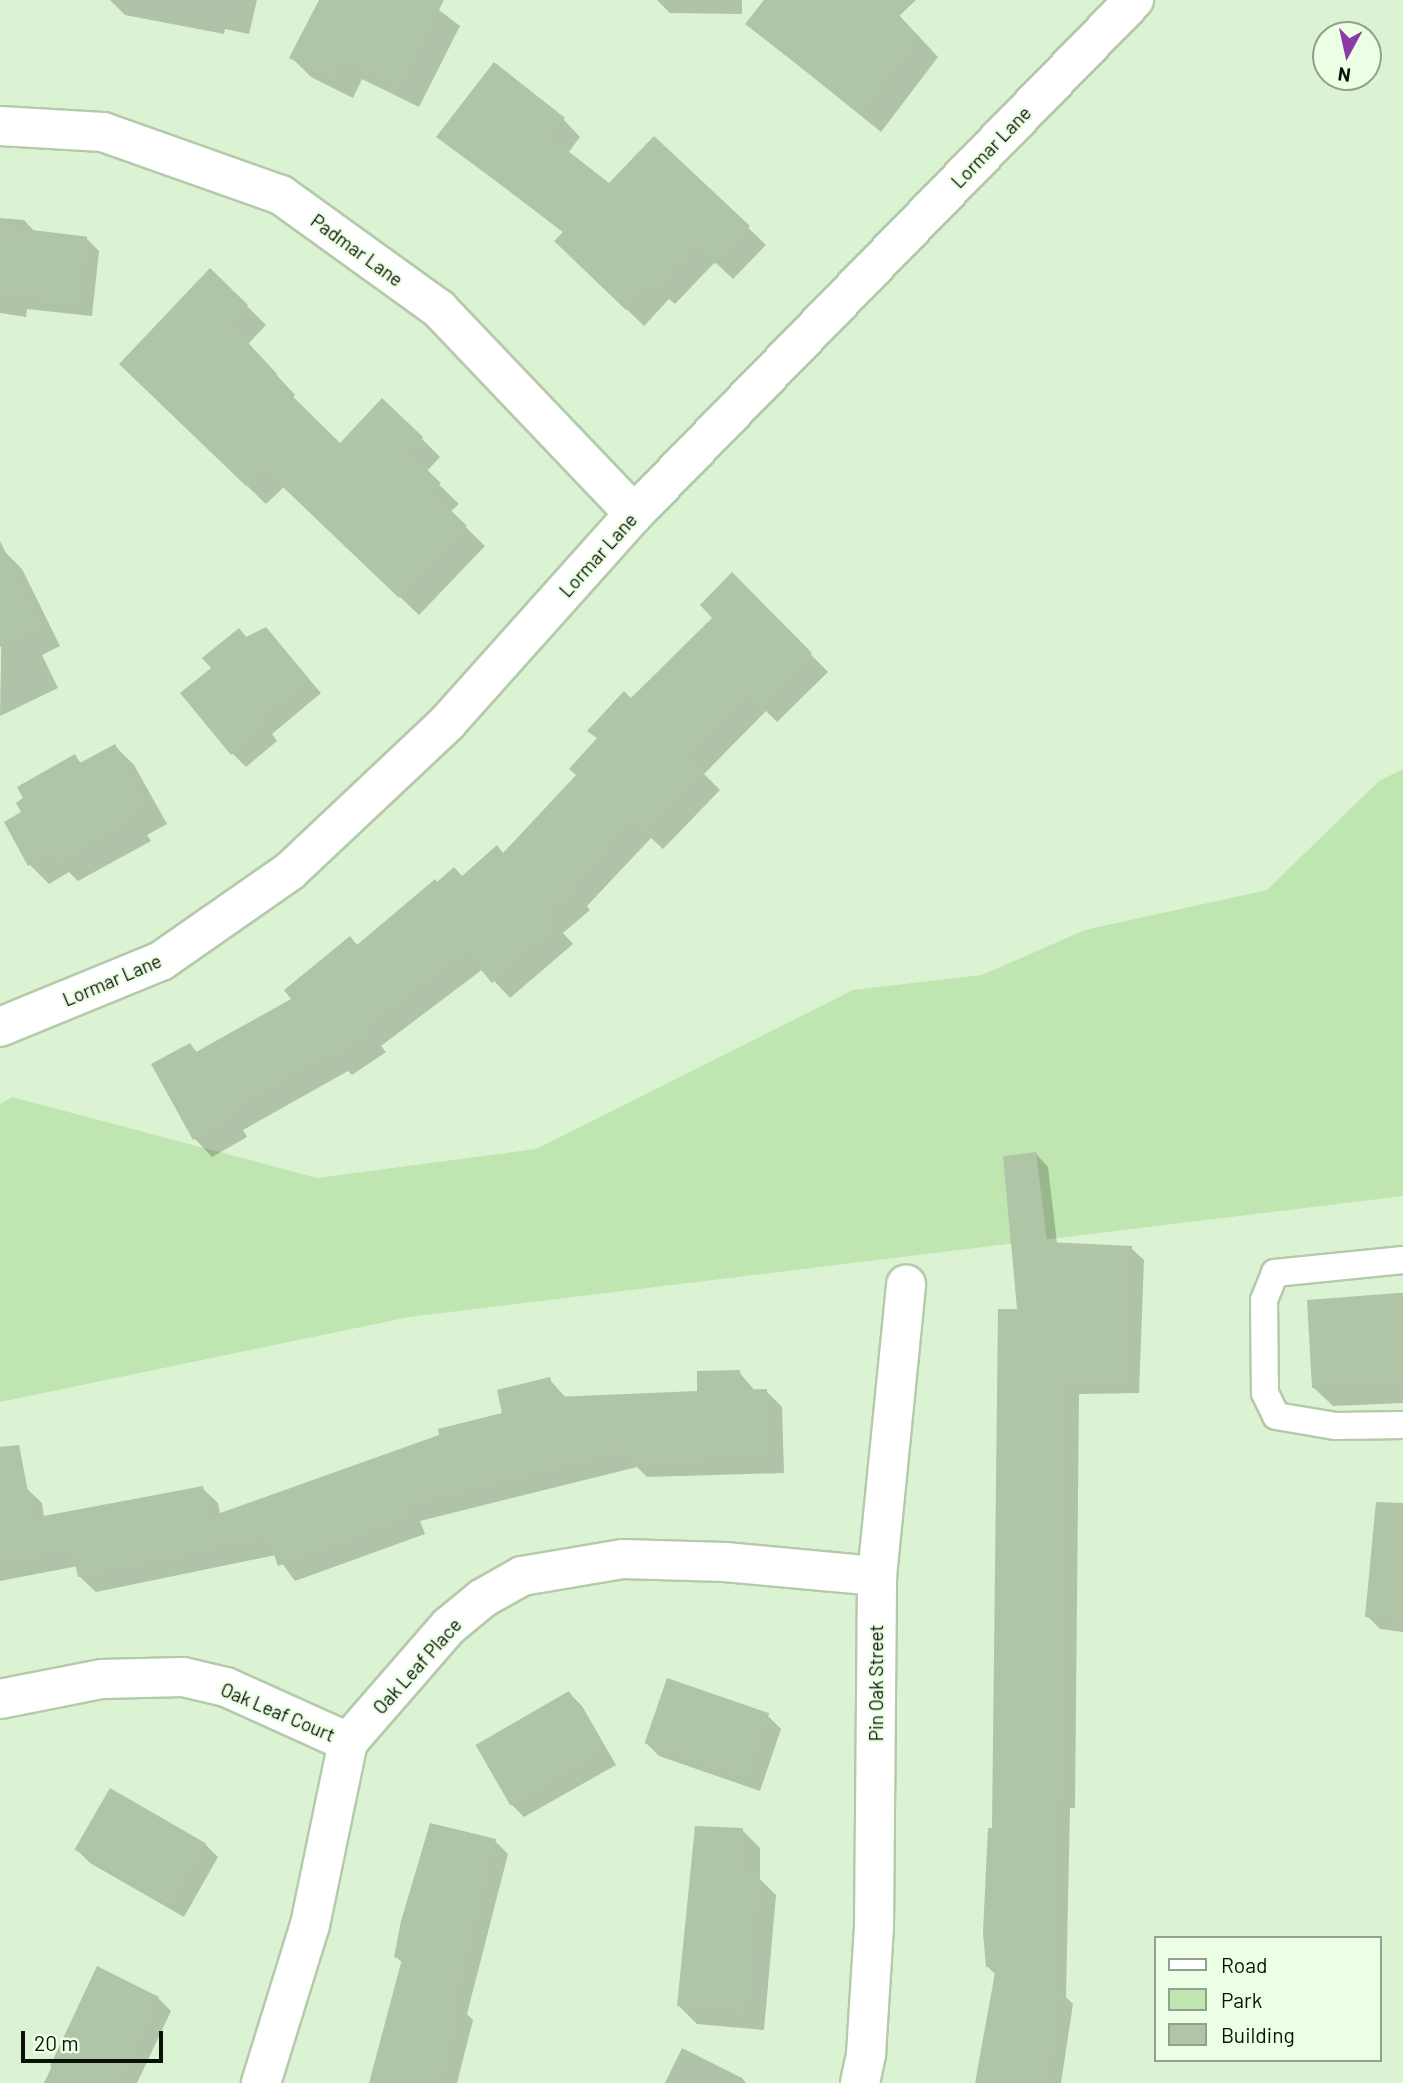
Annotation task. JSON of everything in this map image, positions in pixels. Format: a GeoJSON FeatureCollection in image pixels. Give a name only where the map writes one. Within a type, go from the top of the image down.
{"type":"FeatureCollection","features":[{"type":"Feature","properties":{"kind":"street","name":"Lormar Lane"},"geometry":{"type":"LineString","coordinates":[[0,1027],[161,961],[290,870],[447,723],[634,514],[1114,6]]}},
{"type":"Feature","properties":{"kind":"street","name":"Padmar Lane"},"geometry":{"type":"LineString","coordinates":[[0,126],[103,132],[281,195],[439,309],[634,514]]}},
{"type":"Feature","properties":{"kind":"street","name":"Pin Oak Street"},"geometry":{"type":"LineString","coordinates":[[860,2083],[866,2054],[874,1927],[877,1576],[906,1284]]}},
{"type":"Feature","properties":{"kind":"street","name":"Oak Leaf Place"},"geometry":{"type":"LineString","coordinates":[[261,2083],[310,1925],[348,1742],[449,1626],[483,1598],[522,1576],[623,1559],[877,1576]]}},
{"type":"Feature","properties":{"kind":"street","name":"Oak Leaf Court"},"geometry":{"type":"LineString","coordinates":[[0,1699],[102,1679],[183,1677],[226,1687],[348,1742]]}},
{"type":"Feature","properties":{"kind":"lane"},"geometry":{"type":"LineString","coordinates":[[1397,1425],[1336,1426],[1276,1416],[1265,1393],[1264,1300],[1275,1273],[1373,1260],[1403,1260]]}},
{"type":"Feature","properties":{"kind":"green space"},"geometry":{"type":"Polygon","coordinates":[[[1403,769],[1403,1196],[409,1317],[0,1402],[0,1104],[12,1097],[317,1178],[536,1149],[853,990],[982,975],[1085,930],[1267,890],[1379,781],[1403,769]]]}},
{"type":"Feature","properties":{"kind":"building"},"geometry":{"type":"Polygon","coordinates":[[[319,0],[444,0],[399,89],[343,61],[333,80],[289,58],[319,0]]]}},
{"type":"Feature","properties":{"kind":"building"},"geometry":{"type":"Polygon","coordinates":[[[764,0],[916,0],[897,18],[920,37],[861,114],[745,24],[764,0]]]}},
{"type":"Feature","properties":{"kind":"building"},"geometry":{"type":"Polygon","coordinates":[[[494,62],[565,118],[550,137],[609,183],[654,136],[750,226],[715,264],[697,246],[657,289],[651,283],[626,310],[554,241],[564,231],[436,137],[494,62]]]}},
{"type":"Feature","properties":{"kind":"building"},"geometry":{"type":"Polygon","coordinates":[[[0,226],[87,237],[79,305],[0,296],[0,226]]]}},
{"type":"Feature","properties":{"kind":"building"},"geometry":{"type":"Polygon","coordinates":[[[210,268],[248,305],[230,323],[277,374],[274,378],[340,443],[382,398],[423,437],[408,452],[441,483],[432,492],[467,526],[399,598],[264,469],[246,486],[119,364],[210,268]]]}},
{"type":"Feature","properties":{"kind":"building"},"geometry":{"type":"Polygon","coordinates":[[[0,541],[42,627],[0,647],[0,541]]]}},
{"type":"Feature","properties":{"kind":"building"},"geometry":{"type":"Polygon","coordinates":[[[732,572],[812,653],[759,706],[748,695],[688,757],[704,772],[645,834],[633,822],[571,888],[574,892],[547,915],[557,926],[492,983],[466,952],[365,1028],[370,1034],[334,1059],[330,1054],[227,1113],[231,1119],[193,1140],[151,1064],[190,1043],[196,1052],[291,999],[284,990],[350,936],[357,945],[435,879],[437,882],[454,867],[462,876],[497,845],[503,853],[576,775],[569,769],[597,738],[587,731],[624,691],[631,698],[712,618],[700,605],[732,572]]]}},
{"type":"Feature","properties":{"kind":"building"},"geometry":{"type":"Polygon","coordinates":[[[266,627],[309,679],[260,721],[265,727],[231,755],[180,693],[211,668],[202,658],[239,628],[246,637],[266,627]]]}},
{"type":"Feature","properties":{"kind":"building"},"geometry":{"type":"Polygon","coordinates":[[[115,744],[149,805],[129,815],[133,821],[57,863],[51,852],[28,866],[4,822],[21,812],[16,803],[23,798],[17,787],[75,754],[80,763],[115,744]]]}},
{"type":"Feature","properties":{"kind":"building"},"geometry":{"type":"Polygon","coordinates":[[[1036,1152],[1047,1242],[1132,1246],[1128,1381],[1067,1382],[1063,1796],[1058,1796],[1054,1989],[1062,1990],[1047,2083],[975,2083],[996,1967],[986,1967],[983,1932],[988,1828],[992,1828],[998,1309],[1017,1309],[1003,1156],[1036,1152]]]}},
{"type":"Feature","properties":{"kind":"building"},"geometry":{"type":"Polygon","coordinates":[[[1403,1293],[1403,1386],[1312,1388],[1307,1300],[1403,1293]]]}},
{"type":"Feature","properties":{"kind":"building"},"geometry":{"type":"Polygon","coordinates":[[[740,1370],[741,1390],[767,1389],[769,1458],[630,1462],[629,1450],[406,1506],[410,1518],[278,1566],[268,1538],[78,1577],[72,1549],[0,1563],[0,1447],[19,1445],[33,1518],[203,1486],[209,1517],[439,1435],[438,1429],[502,1413],[497,1390],[550,1377],[555,1397],[697,1391],[697,1371],[740,1370]]]}},
{"type":"Feature","properties":{"kind":"building"},"geometry":{"type":"Polygon","coordinates":[[[1376,1502],[1403,1503],[1403,1621],[1365,1617],[1376,1502]]]}},
{"type":"Feature","properties":{"kind":"building"},"geometry":{"type":"Polygon","coordinates":[[[667,1678],[769,1713],[747,1778],[645,1743],[667,1678]]]}},
{"type":"Feature","properties":{"kind":"building"},"geometry":{"type":"Polygon","coordinates":[[[569,1691],[604,1752],[510,1806],[475,1745],[569,1691]]]}},
{"type":"Feature","properties":{"kind":"building"},"geometry":{"type":"Polygon","coordinates":[[[110,1788],[206,1844],[171,1905],[74,1849],[110,1788]]]}},
{"type":"Feature","properties":{"kind":"building"},"geometry":{"type":"Polygon","coordinates":[[[430,1823],[496,1839],[454,2004],[461,2005],[441,2083],[369,2083],[402,1959],[394,1957],[401,1921],[430,1823]]]}},
{"type":"Feature","properties":{"kind":"building"},"geometry":{"type":"Polygon","coordinates":[[[695,1826],[743,1828],[743,1874],[759,1875],[747,2013],[677,2006],[695,1826]]]}},
{"type":"Feature","properties":{"kind":"building"},"geometry":{"type":"Polygon","coordinates":[[[97,1966],[159,1997],[118,2083],[47,2083],[54,2069],[50,2066],[97,1966]]]}}]}
